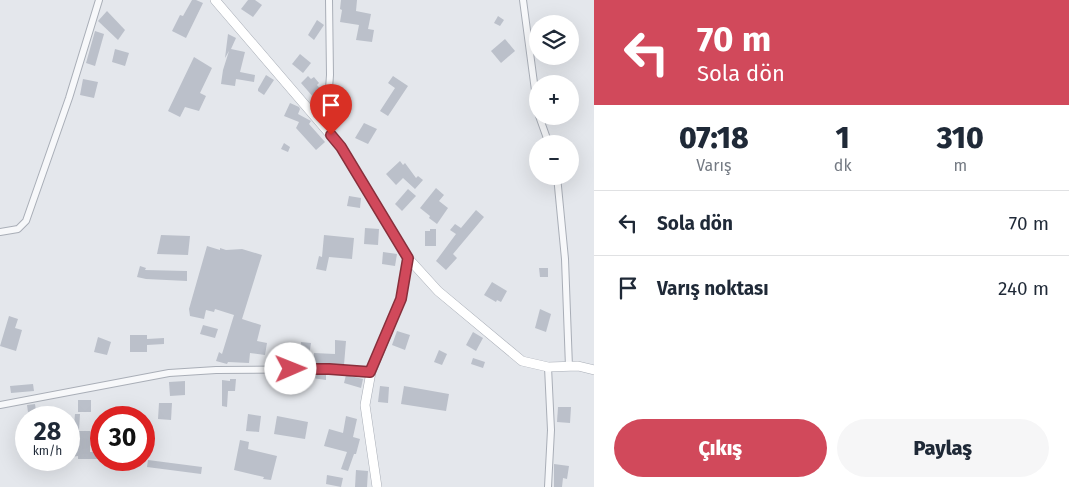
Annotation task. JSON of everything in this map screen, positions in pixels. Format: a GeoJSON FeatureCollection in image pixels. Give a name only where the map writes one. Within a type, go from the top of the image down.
{"type":"FeatureCollection","features":[{"type":"Feature","properties":{"kind":"street"},"geometry":{"type":"LineString","coordinates":[[0,232],[18,229],[26,221],[69,98],[100,0]]}},
{"type":"Feature","properties":{"kind":"street"},"geometry":{"type":"LineString","coordinates":[[215,0],[341,147],[408,258],[438,291],[522,361],[548,367],[578,366],[594,370]]}},
{"type":"Feature","properties":{"kind":"street"},"geometry":{"type":"LineString","coordinates":[[320,122],[328,102],[330,75],[329,0]]}},
{"type":"Feature","properties":{"kind":"street"},"geometry":{"type":"LineString","coordinates":[[523,0],[533,75]]}},
{"type":"Feature","properties":{"kind":"street"},"geometry":{"type":"LineString","coordinates":[[558,185],[565,259],[569,367]]}},
{"type":"Feature","properties":{"kind":"street"},"geometry":{"type":"LineString","coordinates":[[377,487],[365,405],[370,372],[401,299],[408,258]]}},
{"type":"Feature","properties":{"kind":"street"},"geometry":{"type":"LineString","coordinates":[[548,367],[550,430],[548,487]]}},
{"type":"Feature","properties":{"kind":"street"},"geometry":{"type":"LineString","coordinates":[[0,405],[169,373],[216,370],[329,369],[370,372]]}},
{"type":"Feature","properties":{"kind":"building"},"geometry":{"type":"Polygon","coordinates":[[[192,0],[203,3],[186,38],[172,31],[180,15],[183,16],[192,0]]]}},
{"type":"Feature","properties":{"kind":"building"},"geometry":{"type":"Polygon","coordinates":[[[248,0],[255,0],[262,5],[253,17],[241,9],[248,0]]]}},
{"type":"Feature","properties":{"kind":"building"},"geometry":{"type":"Polygon","coordinates":[[[341,0],[357,0],[356,11],[371,14],[368,29],[374,30],[372,42],[356,40],[359,25],[340,22],[341,0]]]}},
{"type":"Feature","properties":{"kind":"building"},"geometry":{"type":"Polygon","coordinates":[[[107,11],[125,30],[118,40],[98,21],[107,11]]]}},
{"type":"Feature","properties":{"kind":"building"},"geometry":{"type":"Polygon","coordinates":[[[498,16],[504,20],[500,26],[494,23],[498,16]]]}},
{"type":"Feature","properties":{"kind":"building"},"geometry":{"type":"Polygon","coordinates":[[[317,20],[324,25],[314,40],[308,35],[317,20]]]}},
{"type":"Feature","properties":{"kind":"building"},"geometry":{"type":"Polygon","coordinates":[[[95,31],[104,34],[95,66],[86,63],[95,31]]]}},
{"type":"Feature","properties":{"kind":"building"},"geometry":{"type":"Polygon","coordinates":[[[228,34],[236,38],[231,49],[245,52],[240,72],[255,75],[254,82],[236,79],[235,86],[221,84],[229,51],[225,58],[228,34]]]}},
{"type":"Feature","properties":{"kind":"building"},"geometry":{"type":"Polygon","coordinates":[[[505,39],[515,51],[501,63],[491,51],[505,39]]]}},
{"type":"Feature","properties":{"kind":"building"},"geometry":{"type":"Polygon","coordinates":[[[115,49],[129,53],[125,66],[112,62],[115,49]]]}},
{"type":"Feature","properties":{"kind":"building"},"geometry":{"type":"Polygon","coordinates":[[[300,54],[311,63],[303,73],[292,64],[300,54]]]}},
{"type":"Feature","properties":{"kind":"building"},"geometry":{"type":"Polygon","coordinates":[[[194,57],[212,68],[200,93],[206,96],[199,111],[185,107],[180,117],[168,111],[194,57]]]}},
{"type":"Feature","properties":{"kind":"building"},"geometry":{"type":"Polygon","coordinates":[[[266,75],[274,80],[264,95],[258,89],[266,75]]]}},
{"type":"Feature","properties":{"kind":"building"},"geometry":{"type":"Polygon","coordinates":[[[308,76],[311,79],[314,77],[322,91],[314,98],[301,83],[308,76]]]}},
{"type":"Feature","properties":{"kind":"building"},"geometry":{"type":"Polygon","coordinates":[[[393,76],[408,86],[388,116],[380,111],[395,88],[388,83],[393,76]]]}},
{"type":"Feature","properties":{"kind":"building"},"geometry":{"type":"Polygon","coordinates":[[[83,79],[98,82],[94,98],[80,95],[83,79]]]}},
{"type":"Feature","properties":{"kind":"building"},"geometry":{"type":"Polygon","coordinates":[[[290,103],[299,107],[298,114],[311,121],[309,124],[325,142],[316,150],[296,128],[299,122],[284,116],[290,103]]]}},
{"type":"Feature","properties":{"kind":"building"},"geometry":{"type":"Polygon","coordinates":[[[364,123],[377,129],[368,144],[355,138],[364,123]]]}},
{"type":"Feature","properties":{"kind":"building"},"geometry":{"type":"Polygon","coordinates":[[[284,143],[290,147],[288,152],[281,149],[284,143]]]}},
{"type":"Feature","properties":{"kind":"building"},"geometry":{"type":"Polygon","coordinates":[[[400,161],[403,165],[405,163],[416,178],[418,176],[423,180],[415,189],[403,178],[396,185],[386,174],[400,161]]]}},
{"type":"Feature","properties":{"kind":"building"},"geometry":{"type":"Polygon","coordinates":[[[436,188],[444,195],[439,201],[448,208],[437,224],[420,208],[436,188]]]}},
{"type":"Feature","properties":{"kind":"building"},"geometry":{"type":"Polygon","coordinates":[[[408,189],[416,196],[402,211],[395,204],[408,189]]]}},
{"type":"Feature","properties":{"kind":"building"},"geometry":{"type":"Polygon","coordinates":[[[349,196],[361,198],[360,208],[347,206],[349,196]]]}},
{"type":"Feature","properties":{"kind":"building"},"geometry":{"type":"Polygon","coordinates":[[[476,210],[484,217],[453,254],[457,258],[446,270],[436,261],[456,234],[450,230],[455,224],[461,228],[476,210]]]}},
{"type":"Feature","properties":{"kind":"building"},"geometry":{"type":"Polygon","coordinates":[[[365,228],[379,229],[378,245],[364,244],[365,228]]]}},
{"type":"Feature","properties":{"kind":"building"},"geometry":{"type":"Polygon","coordinates":[[[430,229],[436,229],[436,246],[425,246],[425,231],[430,231],[430,229]]]}},
{"type":"Feature","properties":{"kind":"building"},"geometry":{"type":"Polygon","coordinates":[[[161,235],[190,236],[188,255],[157,254],[161,235]]]}},
{"type":"Feature","properties":{"kind":"building"},"geometry":{"type":"Polygon","coordinates":[[[324,235],[354,238],[352,259],[329,257],[326,271],[316,269],[319,256],[322,257],[324,235]]]}},
{"type":"Feature","properties":{"kind":"building"},"geometry":{"type":"Polygon","coordinates":[[[207,246],[220,250],[220,248],[226,250],[242,249],[262,255],[242,319],[261,325],[257,341],[267,343],[265,355],[250,353],[249,363],[228,362],[227,364],[216,361],[219,352],[222,354],[234,315],[215,309],[214,312],[206,310],[204,319],[190,316],[189,309],[207,246]]]}},
{"type":"Feature","properties":{"kind":"building"},"geometry":{"type":"Polygon","coordinates":[[[383,252],[397,254],[395,266],[382,264],[383,252]]]}},
{"type":"Feature","properties":{"kind":"building"},"geometry":{"type":"Polygon","coordinates":[[[140,266],[146,268],[145,270],[187,271],[187,281],[137,277],[140,266]]]}},
{"type":"Feature","properties":{"kind":"building"},"geometry":{"type":"Polygon","coordinates":[[[539,268],[548,268],[548,277],[540,277],[539,268]]]}},
{"type":"Feature","properties":{"kind":"building"},"geometry":{"type":"Polygon","coordinates":[[[492,282],[507,291],[501,302],[497,300],[496,302],[484,295],[492,282]]]}},
{"type":"Feature","properties":{"kind":"building"},"geometry":{"type":"Polygon","coordinates":[[[540,309],[551,314],[546,332],[535,328],[540,309]]]}},
{"type":"Feature","properties":{"kind":"building"},"geometry":{"type":"Polygon","coordinates":[[[9,316],[18,319],[15,328],[22,330],[16,351],[0,346],[9,316]]]}},
{"type":"Feature","properties":{"kind":"building"},"geometry":{"type":"Polygon","coordinates":[[[203,325],[218,329],[215,338],[200,334],[203,325]]]}},
{"type":"Feature","properties":{"kind":"building"},"geometry":{"type":"Polygon","coordinates":[[[397,331],[410,335],[405,350],[392,345],[397,331]]]}},
{"type":"Feature","properties":{"kind":"building"},"geometry":{"type":"Polygon","coordinates":[[[473,332],[483,338],[476,351],[466,345],[473,332]]]}},
{"type":"Feature","properties":{"kind":"building"},"geometry":{"type":"Polygon","coordinates":[[[130,335],[147,335],[147,339],[164,338],[164,344],[147,345],[147,352],[130,352],[130,335]]]}},
{"type":"Feature","properties":{"kind":"building"},"geometry":{"type":"Polygon","coordinates":[[[98,337],[111,342],[107,355],[94,352],[98,337]]]}},
{"type":"Feature","properties":{"kind":"building"},"geometry":{"type":"Polygon","coordinates":[[[335,340],[346,341],[344,365],[314,364],[314,353],[335,354],[335,340]]]}},
{"type":"Feature","properties":{"kind":"building"},"geometry":{"type":"Polygon","coordinates":[[[301,342],[311,343],[309,356],[300,355],[301,342]]]}},
{"type":"Feature","properties":{"kind":"building"},"geometry":{"type":"Polygon","coordinates":[[[439,350],[447,354],[442,365],[434,362],[439,350]]]}},
{"type":"Feature","properties":{"kind":"building"},"geometry":{"type":"Polygon","coordinates":[[[473,358],[485,362],[483,368],[471,364],[473,358]]]}},
{"type":"Feature","properties":{"kind":"building"},"geometry":{"type":"Polygon","coordinates":[[[288,374],[301,374],[301,383],[288,383],[288,374]]]}},
{"type":"Feature","properties":{"kind":"building"},"geometry":{"type":"Polygon","coordinates":[[[312,374],[326,374],[326,380],[312,378],[312,374]]]}},
{"type":"Feature","properties":{"kind":"building"},"geometry":{"type":"Polygon","coordinates":[[[346,375],[363,379],[361,388],[344,383],[346,375]]]}},
{"type":"Feature","properties":{"kind":"building"},"geometry":{"type":"Polygon","coordinates":[[[230,379],[236,379],[235,391],[228,391],[227,407],[222,406],[222,380],[230,381],[230,379]]]}},
{"type":"Feature","properties":{"kind":"building"},"geometry":{"type":"Polygon","coordinates":[[[185,381],[185,395],[170,396],[169,382],[185,381]]]}},
{"type":"Feature","properties":{"kind":"building"},"geometry":{"type":"Polygon","coordinates":[[[33,384],[34,391],[11,393],[10,386],[33,384]]]}},
{"type":"Feature","properties":{"kind":"building"},"geometry":{"type":"Polygon","coordinates":[[[380,386],[389,387],[388,403],[378,402],[380,386]]]}},
{"type":"Feature","properties":{"kind":"building"},"geometry":{"type":"Polygon","coordinates":[[[404,386],[449,394],[446,411],[401,404],[404,386]]]}},
{"type":"Feature","properties":{"kind":"building"},"geometry":{"type":"Polygon","coordinates":[[[78,400],[91,400],[90,412],[80,412],[80,406],[78,406],[78,400]]]}},
{"type":"Feature","properties":{"kind":"building"},"geometry":{"type":"Polygon","coordinates":[[[159,403],[172,403],[171,420],[158,419],[159,403]]]}},
{"type":"Feature","properties":{"kind":"building"},"geometry":{"type":"Polygon","coordinates":[[[558,407],[571,407],[570,423],[557,422],[558,407]]]}},
{"type":"Feature","properties":{"kind":"building"},"geometry":{"type":"Polygon","coordinates":[[[248,414],[261,416],[259,432],[246,431],[248,414]]]}},
{"type":"Feature","properties":{"kind":"building"},"geometry":{"type":"Polygon","coordinates":[[[277,416],[308,422],[305,439],[274,434],[277,416]]]}},
{"type":"Feature","properties":{"kind":"building"},"geometry":{"type":"Polygon","coordinates":[[[346,416],[357,419],[353,437],[360,439],[356,454],[354,454],[348,471],[341,469],[347,452],[324,446],[329,429],[343,433],[346,416]]]}},
{"type":"Feature","properties":{"kind":"building"},"geometry":{"type":"Polygon","coordinates":[[[80,431],[90,431],[90,459],[80,459],[80,431]]]}},
{"type":"Feature","properties":{"kind":"building"},"geometry":{"type":"Polygon","coordinates":[[[240,440],[249,442],[248,449],[277,456],[271,480],[234,470],[240,440]]]}},
{"type":"Feature","properties":{"kind":"building"},"geometry":{"type":"Polygon","coordinates":[[[155,461],[202,467],[201,474],[155,468],[155,461]]]}},
{"type":"Feature","properties":{"kind":"building"},"geometry":{"type":"Polygon","coordinates":[[[554,464],[569,466],[567,479],[563,478],[562,487],[554,487],[554,464]]]}},
{"type":"Feature","properties":{"kind":"building"},"geometry":{"type":"Polygon","coordinates":[[[356,470],[368,471],[367,487],[355,487],[356,470]]]}},
{"type":"Feature","properties":{"kind":"building"},"geometry":{"type":"Polygon","coordinates":[[[327,475],[343,478],[341,487],[326,484],[327,475]]]}},
{"type":"Feature","properties":{"kind":"route"},"geometry":{"type":"LineString","coordinates":[[291,369],[370,372],[401,299],[408,258],[341,147],[331,135]]}}]}
